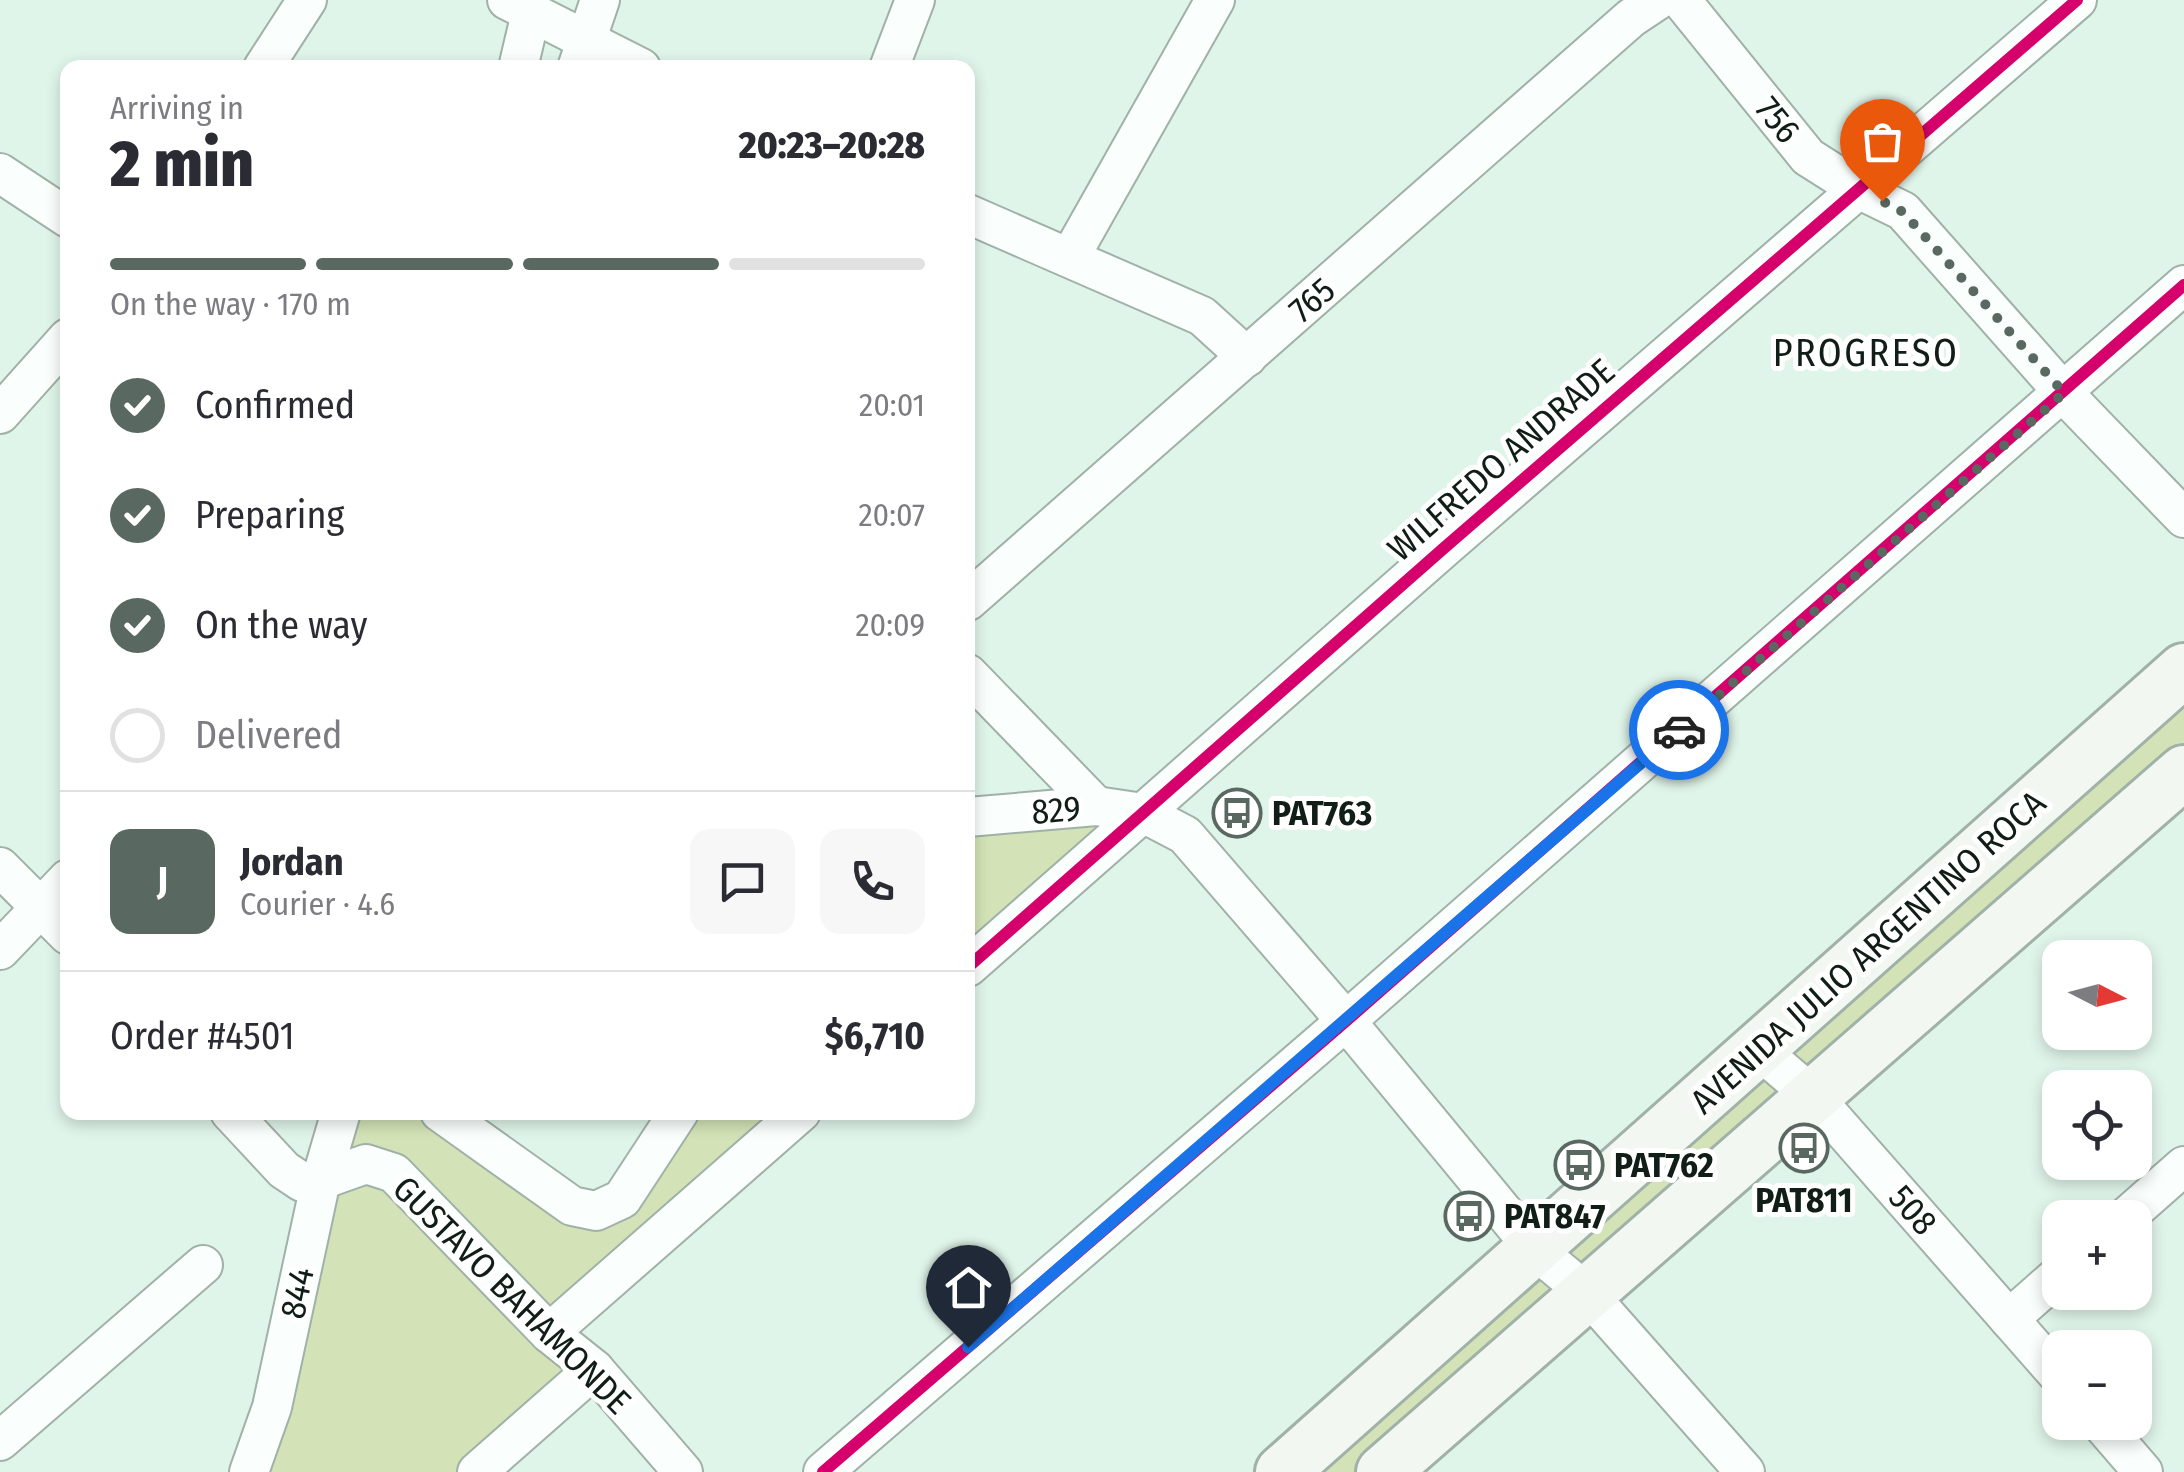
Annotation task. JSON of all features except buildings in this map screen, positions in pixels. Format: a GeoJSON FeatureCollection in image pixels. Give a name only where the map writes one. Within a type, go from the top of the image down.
{"type":"FeatureCollection","features":[{"type":"Feature","properties":{"kind":"main road","name":"AVENIDA JULIO ARGENTINO ROCA"},"geometry":{"type":"LineString","coordinates":[[1282,1472],[2184,670]]}},
{"type":"Feature","properties":{"kind":"main road","name":"AVENIDA JULIO ARGENTINO ROCA"},"geometry":{"type":"LineString","coordinates":[[1383,1472],[2184,772]]}},
{"type":"Feature","properties":{"kind":"street"},"geometry":{"type":"LineString","coordinates":[[268,60],[307,0]]}},
{"type":"Feature","properties":{"kind":"street"},"geometry":{"type":"LineString","coordinates":[[580,54],[600,0]]}},
{"type":"Feature","properties":{"kind":"street"},"geometry":{"type":"LineString","coordinates":[[892,60],[915,0]]}},
{"type":"Feature","properties":{"kind":"street"},"geometry":{"type":"LineString","coordinates":[[1070,256],[1215,0]]}},
{"type":"Feature","properties":{"kind":"street","name":"756"},"geometry":{"type":"LineString","coordinates":[[1682,0],[1808,157],[1903,212],[2064,393],[2184,518]]}},
{"type":"Feature","properties":{"kind":"street","name":"WILFREDO ANDRADE"},"geometry":{"type":"LineString","coordinates":[[975,961],[2077,0]]}},
{"type":"Feature","properties":{"kind":"street"},"geometry":{"type":"LineString","coordinates":[[519,6],[580,54],[606,60]]}},
{"type":"Feature","properties":{"kind":"street"},"geometry":{"type":"LineString","coordinates":[[518,60],[519,6]]}},
{"type":"Feature","properties":{"kind":"street","name":"765"},"geometry":{"type":"LineString","coordinates":[[975,596],[1247,358],[1634,6]]}},
{"type":"Feature","properties":{"kind":"street"},"geometry":{"type":"LineString","coordinates":[[0,173],[60,213]]}},
{"type":"Feature","properties":{"kind":"street"},"geometry":{"type":"LineString","coordinates":[[975,217],[1202,316],[1247,358]]}},
{"type":"Feature","properties":{"kind":"street"},"geometry":{"type":"LineString","coordinates":[[823,1472],[1346,1021],[2184,285]]}},
{"type":"Feature","properties":{"kind":"street"},"geometry":{"type":"LineString","coordinates":[[0,414],[60,347]]}},
{"type":"Feature","properties":{"kind":"street"},"geometry":{"type":"LineString","coordinates":[[975,681],[1096,806]]}},
{"type":"Feature","properties":{"kind":"street","name":"829"},"geometry":{"type":"LineString","coordinates":[[975,816],[1096,806],[1143,813]]}},
{"type":"Feature","properties":{"kind":"street"},"geometry":{"type":"LineString","coordinates":[[1143,813],[1185,835],[1536,1250],[1586,1292],[1745,1472]]}},
{"type":"Feature","properties":{"kind":"street"},"geometry":{"type":"LineString","coordinates":[[0,867],[60,927]]}},
{"type":"Feature","properties":{"kind":"street"},"geometry":{"type":"LineString","coordinates":[[0,950],[60,888]]}},
{"type":"Feature","properties":{"kind":"street","name":"508"},"geometry":{"type":"LineString","coordinates":[[1759,1050],[1813,1096],[2042,1357]]}},
{"type":"Feature","properties":{"kind":"street"},"geometry":{"type":"LineString","coordinates":[[237,1120],[284,1170],[302,1182],[321,1180]]}},
{"type":"Feature","properties":{"kind":"street","name":"844"},"geometry":{"type":"LineString","coordinates":[[249,1472],[272,1407],[321,1180],[340,1120]]}},
{"type":"Feature","properties":{"kind":"street"},"geometry":{"type":"LineString","coordinates":[[451,1120],[572,1206],[596,1211],[622,1200],[674,1120]]}},
{"type":"Feature","properties":{"kind":"street"},"geometry":{"type":"LineString","coordinates":[[549,1333],[792,1120]]}},
{"type":"Feature","properties":{"kind":"street","name":"GUSTAVO BAHAMONDE"},"geometry":{"type":"LineString","coordinates":[[321,1180],[366,1164],[394,1172],[549,1333],[594,1369],[683,1472]]}},
{"type":"Feature","properties":{"kind":"street"},"geometry":{"type":"LineString","coordinates":[[2145,1200],[2184,1166]]}},
{"type":"Feature","properties":{"kind":"street"},"geometry":{"type":"LineString","coordinates":[[0,1441],[203,1265]]}},
{"type":"Feature","properties":{"kind":"street"},"geometry":{"type":"LineString","coordinates":[[2008,1319],[2042,1290]]}},
{"type":"Feature","properties":{"kind":"street"},"geometry":{"type":"LineString","coordinates":[[476,1472],[594,1369]]}},
{"type":"Feature","properties":{"kind":"street"},"geometry":{"type":"LineString","coordinates":[[2115,1440],[2143,1472]]}},
{"type":"Feature","properties":{"kind":"green space"},"geometry":{"type":"Polygon","coordinates":[[[2184,670],[2184,772],[1383,1472],[1282,1472],[2184,670]]]}},
{"type":"Feature","properties":{"kind":"green space"},"geometry":{"type":"Polygon","coordinates":[[[1143,813],[975,961],[975,817],[1143,813]]]}},
{"type":"Feature","properties":{"kind":"green space"},"geometry":{"type":"Polygon","coordinates":[[[339,1120],[451,1120],[596,1211],[673,1120],[793,1120],[549,1333],[594,1369],[477,1472],[249,1472],[339,1120]]]}},
{"type":"Feature","properties":{"kind":"cycle path"},"geometry":{"type":"LineString","coordinates":[[975,961],[2077,0]]}},
{"type":"Feature","properties":{"kind":"cycle path"},"geometry":{"type":"LineString","coordinates":[[823,1472],[1346,1021],[2184,285]]}},
{"type":"Feature","properties":{"kind":"way so far"},"geometry":{"type":"LineString","coordinates":[[1679,730],[2064,393],[1903,212],[1882,201]]}},
{"type":"Feature","properties":{"kind":"place","name":"PAT763"},"geometry":{"type":"Point","coordinates":[1237,813]}},
{"type":"Feature","properties":{"kind":"place","name":"PAT811"},"geometry":{"type":"Point","coordinates":[1804,1148]}},
{"type":"Feature","properties":{"kind":"place","name":"PAT762"},"geometry":{"type":"Point","coordinates":[1579,1165]}},
{"type":"Feature","properties":{"kind":"place","name":"PAT847"},"geometry":{"type":"Point","coordinates":[1469,1216]}},
{"type":"Feature","properties":{"kind":"district","name":"PROGRESO"},"geometry":{"type":"Point","coordinates":[1866,353]}},
{"type":"Feature","properties":{"kind":"route"},"geometry":{"type":"LineString","coordinates":[[968,1347],[1679,730]]}}]}
